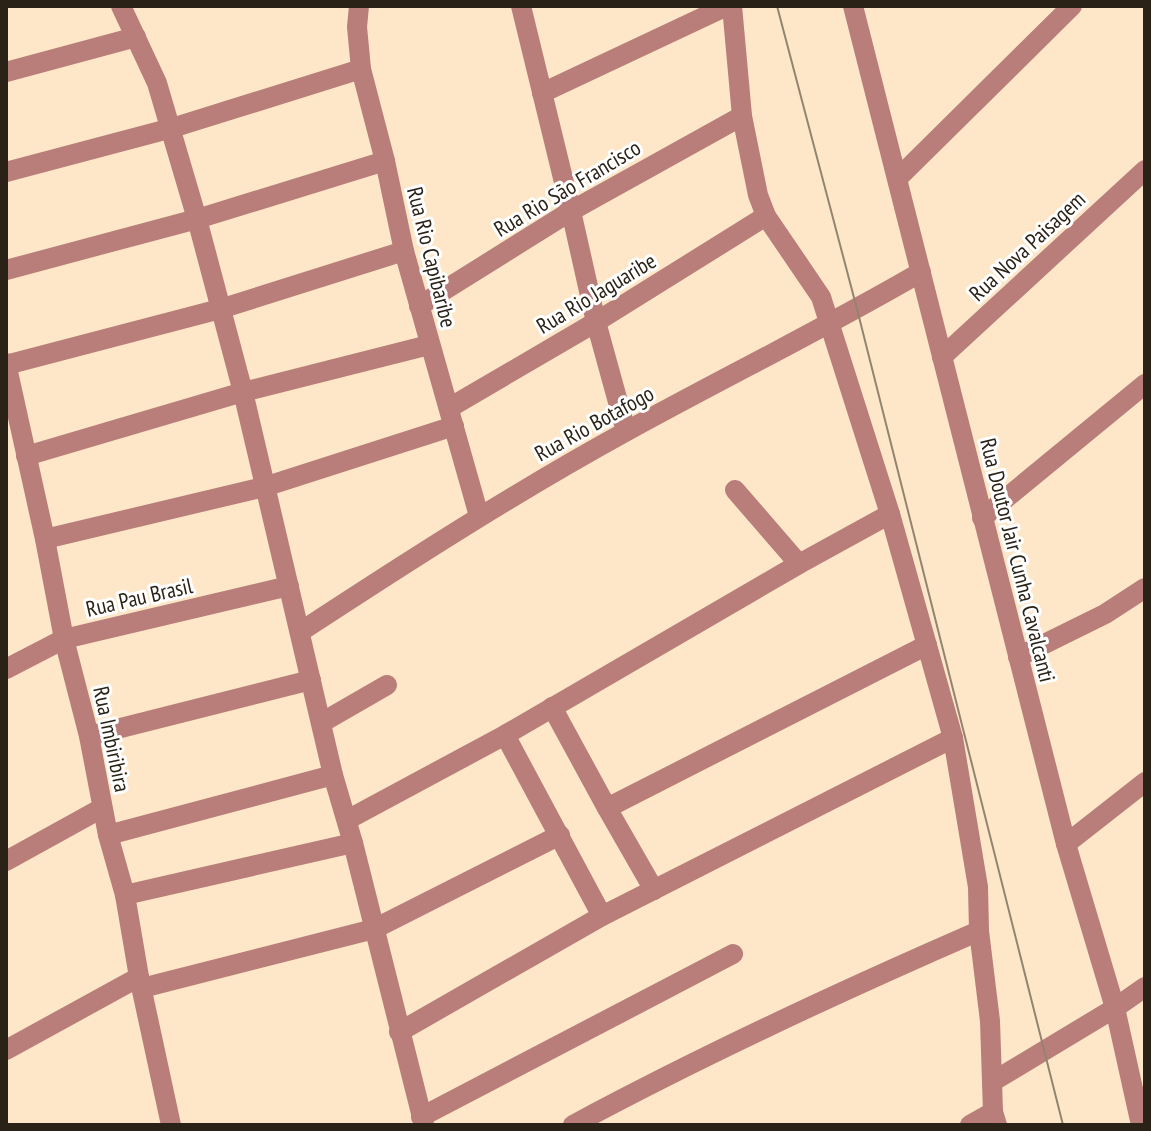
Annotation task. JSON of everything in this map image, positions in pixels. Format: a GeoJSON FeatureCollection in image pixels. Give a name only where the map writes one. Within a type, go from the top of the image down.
{"type":"FeatureCollection","features":[{"type":"Feature","properties":{"kind":"street"},"geometry":{"type":"LineString","coordinates":[[121,6],[157,83],[197,219],[243,392],[333,775],[423,1121],[733,954]]}},
{"type":"Feature","properties":{"kind":"street","name":"Rua Rio Capibaribe"},"geometry":{"type":"LineString","coordinates":[[359,6],[357,27],[361,69],[404,251],[479,516]]}},
{"type":"Feature","properties":{"kind":"street"},"geometry":{"type":"LineString","coordinates":[[521,6],[596,322],[626,431]]}},
{"type":"Feature","properties":{"kind":"street"},"geometry":{"type":"LineString","coordinates":[[542,93],[729,6],[742,116],[758,195],[766,216],[821,297],[890,514],[953,738],[978,887],[995,1119],[970,1125]]}},
{"type":"Feature","properties":{"kind":"street","name":"Rua Doutor Jair Cunha Cavalcanti"},"geometry":{"type":"LineString","coordinates":[[853,6],[1066,844],[1115,1008],[1141,1125]]}},
{"type":"Feature","properties":{"kind":"street"},"geometry":{"type":"LineString","coordinates":[[898,178],[1072,6]]}},
{"type":"Feature","properties":{"kind":"street"},"geometry":{"type":"LineString","coordinates":[[6,72],[136,37]]}},
{"type":"Feature","properties":{"kind":"street"},"geometry":{"type":"LineString","coordinates":[[6,172],[172,128],[361,69]]}},
{"type":"Feature","properties":{"kind":"street","name":"Rua Rio São Francisco"},"geometry":{"type":"LineString","coordinates":[[419,306],[571,211],[742,116]]}},
{"type":"Feature","properties":{"kind":"street"},"geometry":{"type":"LineString","coordinates":[[6,270],[197,219],[385,161]]}},
{"type":"Feature","properties":{"kind":"street","name":"Rua Nova Paisagem"},"geometry":{"type":"LineString","coordinates":[[942,357],[1145,170]]}},
{"type":"Feature","properties":{"kind":"street","name":"Rua Rio Jaguaribe"},"geometry":{"type":"LineString","coordinates":[[45,539],[264,487],[452,417],[766,216]]}},
{"type":"Feature","properties":{"kind":"street"},"geometry":{"type":"LineString","coordinates":[[6,364],[220,309],[404,251]]}},
{"type":"Feature","properties":{"kind":"street","name":"Rua Rio Botafogo"},"geometry":{"type":"LineString","coordinates":[[300,632],[479,516],[626,431],[830,324],[921,272]]}},
{"type":"Feature","properties":{"kind":"street"},"geometry":{"type":"LineString","coordinates":[[26,456],[243,392],[429,345]]}},
{"type":"Feature","properties":{"kind":"street","name":"Rua Imbiribira"},"geometry":{"type":"LineString","coordinates":[[6,364],[64,639],[89,736],[108,835],[125,895],[171,1125]]}},
{"type":"Feature","properties":{"kind":"street"},"geometry":{"type":"LineString","coordinates":[[982,518],[1145,384]]}},
{"type":"Feature","properties":{"kind":"street"},"geometry":{"type":"LineString","coordinates":[[735,490],[799,564]]}},
{"type":"Feature","properties":{"kind":"street"},"geometry":{"type":"LineString","coordinates":[[347,820],[505,735],[890,514]]}},
{"type":"Feature","properties":{"kind":"street","name":"Rua Pau Brasil"},"geometry":{"type":"LineString","coordinates":[[6,669],[64,639],[289,586]]}},
{"type":"Feature","properties":{"kind":"street"},"geometry":{"type":"LineString","coordinates":[[1018,657],[1105,614],[1145,588]]}},
{"type":"Feature","properties":{"kind":"street"},"geometry":{"type":"LineString","coordinates":[[607,808],[927,645]]}},
{"type":"Feature","properties":{"kind":"street"},"geometry":{"type":"LineString","coordinates":[[89,736],[311,680]]}},
{"type":"Feature","properties":{"kind":"street"},"geometry":{"type":"LineString","coordinates":[[321,723],[387,685]]}},
{"type":"Feature","properties":{"kind":"street"},"geometry":{"type":"LineString","coordinates":[[552,707],[654,890]]}},
{"type":"Feature","properties":{"kind":"street"},"geometry":{"type":"LineString","coordinates":[[505,735],[602,916]]}},
{"type":"Feature","properties":{"kind":"street"},"geometry":{"type":"LineString","coordinates":[[399,1032],[602,916],[953,738]]}},
{"type":"Feature","properties":{"kind":"street"},"geometry":{"type":"LineString","coordinates":[[108,835],[333,775]]}},
{"type":"Feature","properties":{"kind":"street"},"geometry":{"type":"LineString","coordinates":[[1066,844],[1145,782]]}},
{"type":"Feature","properties":{"kind":"street"},"geometry":{"type":"LineString","coordinates":[[6,861],[102,808]]}},
{"type":"Feature","properties":{"kind":"street"},"geometry":{"type":"LineString","coordinates":[[6,1050],[140,982],[374,929],[560,835]]}},
{"type":"Feature","properties":{"kind":"street"},"geometry":{"type":"LineString","coordinates":[[125,895],[353,843]]}},
{"type":"Feature","properties":{"kind":"street"},"geometry":{"type":"LineString","coordinates":[[573,1125],[828,997],[979,931]]}},
{"type":"Feature","properties":{"kind":"street"},"geometry":{"type":"LineString","coordinates":[[992,1082],[1145,987]]}},
{"type":"Feature","properties":{"kind":"tram line"},"geometry":{"type":"LineString","coordinates":[[777,6],[857,309],[1063,1125]]}}]}
